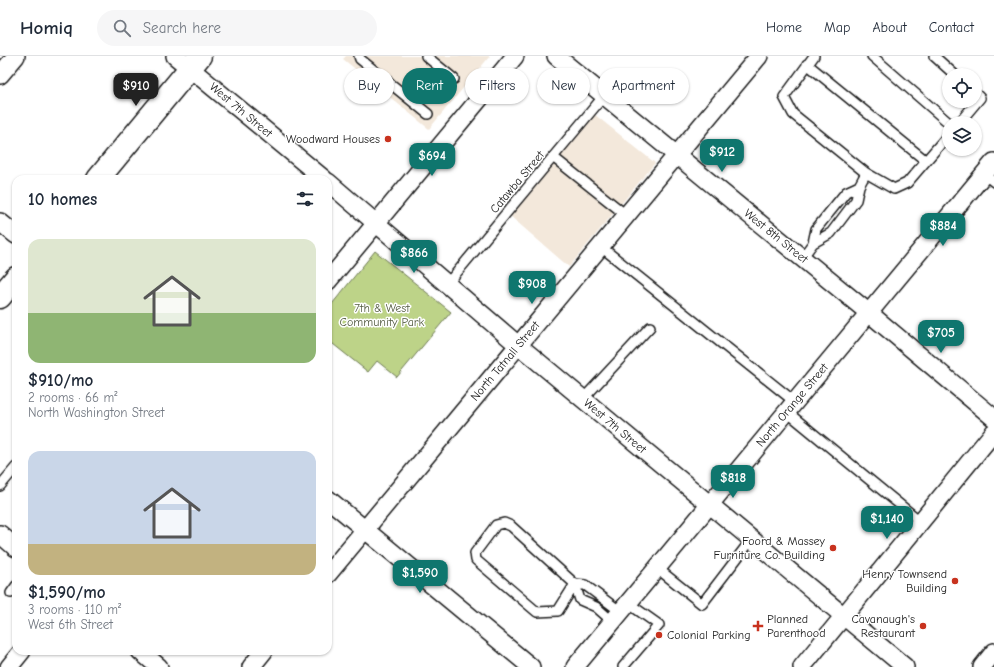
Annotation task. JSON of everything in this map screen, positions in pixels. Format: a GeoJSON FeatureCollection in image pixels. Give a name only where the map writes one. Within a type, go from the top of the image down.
{"type":"FeatureCollection","features":[{"type":"Feature","properties":{"kind":"main road"},"geometry":{"type":"LineString","coordinates":[[101,175],[189,60]]}},
{"type":"Feature","properties":{"kind":"main road"},"geometry":{"type":"LineString","coordinates":[[0,297],[12,283]]}},
{"type":"Feature","properties":{"kind":"street"},"geometry":{"type":"LineString","coordinates":[[0,75],[16,56]]}},
{"type":"Feature","properties":{"kind":"street"},"geometry":{"type":"LineString","coordinates":[[332,276],[515,56]]}},
{"type":"Feature","properties":{"kind":"street","name":"West 8th Street"},"geometry":{"type":"LineString","coordinates":[[556,56],[598,92]]}},
{"type":"Feature","properties":{"kind":"street","name":"North Tatnall Street"},"geometry":{"type":"LineString","coordinates":[[332,569],[759,56]]}},
{"type":"Feature","properties":{"kind":"street","name":"West 7th Street"},"geometry":{"type":"LineString","coordinates":[[189,60],[319,175]]}},
{"type":"Feature","properties":{"kind":"street","name":"West 8th Street"},"geometry":{"type":"LineString","coordinates":[[613,104],[869,313],[994,418]]}},
{"type":"Feature","properties":{"kind":"street","name":"North Orange Street"},"geometry":{"type":"LineString","coordinates":[[575,667],[869,313],[991,173]]}},
{"type":"Feature","properties":{"kind":"street","name":"West 7th Street"},"geometry":{"type":"LineString","coordinates":[[332,185],[518,345],[843,617],[905,667]]}},
{"type":"Feature","properties":{"kind":"street"},"geometry":{"type":"LineString","coordinates":[[0,222],[12,232]]}},
{"type":"Feature","properties":{"kind":"street"},"geometry":{"type":"LineString","coordinates":[[802,667],[994,432]]}},
{"type":"Feature","properties":{"kind":"street"},"geometry":{"type":"LineString","coordinates":[[332,502],[531,667]]}},
{"type":"Feature","properties":{"kind":"street"},"geometry":{"type":"LineString","coordinates":[[0,534],[12,544]]}},
{"type":"Feature","properties":{"kind":"street"},"geometry":{"type":"LineString","coordinates":[[982,667],[994,652]]}},
{"type":"Feature","properties":{"kind":"street"},"geometry":{"type":"LineString","coordinates":[[9,667],[19,655]]}},
{"type":"Feature","properties":{"kind":"street"},"geometry":{"type":"LineString","coordinates":[[145,655],[159,667]]}},
{"type":"Feature","properties":{"kind":"street"},"geometry":{"type":"LineString","coordinates":[[251,667],[261,655]]}},
{"type":"Feature","properties":{"kind":"lane"},"geometry":{"type":"LineString","coordinates":[[360,56],[360,59],[428,114]]}},
{"type":"Feature","properties":{"kind":"lane"},"geometry":{"type":"LineString","coordinates":[[426,56],[441,68]]}},
{"type":"Feature","properties":{"kind":"lane"},"geometry":{"type":"LineString","coordinates":[[814,56],[784,97],[793,114],[866,173],[894,189],[907,183],[942,142]]}},
{"type":"Feature","properties":{"kind":"lane"},"geometry":{"type":"LineString","coordinates":[[872,56],[942,117]]}},
{"type":"Feature","properties":{"kind":"lane"},"geometry":{"type":"LineString","coordinates":[[934,56],[947,68]]}},
{"type":"Feature","properties":{"kind":"lane"},"geometry":{"type":"LineString","coordinates":[[807,64],[926,161]]}},
{"type":"Feature","properties":{"kind":"lane","name":"Catawba Street"},"geometry":{"type":"LineString","coordinates":[[448,284],[598,102]]}},
{"type":"Feature","properties":{"kind":"lane"},"geometry":{"type":"LineString","coordinates":[[965,116],[972,108]]}},
{"type":"Feature","properties":{"kind":"lane"},"geometry":{"type":"LineString","coordinates":[[554,157],[626,215]]}},
{"type":"Feature","properties":{"kind":"lane"},"geometry":{"type":"LineString","coordinates":[[813,243],[831,233],[856,200],[859,186],[866,173]]}},
{"type":"Feature","properties":{"kind":"lane"},"geometry":{"type":"LineString","coordinates":[[802,258],[813,243],[816,229],[846,192],[859,186]]}},
{"type":"Feature","properties":{"kind":"lane"},"geometry":{"type":"LineString","coordinates":[[600,246],[791,407],[921,522]]}},
{"type":"Feature","properties":{"kind":"lane"},"geometry":{"type":"LineString","coordinates":[[583,399],[650,327]]}},
{"type":"Feature","properties":{"kind":"lane"},"geometry":{"type":"LineString","coordinates":[[0,486],[12,472]]}},
{"type":"Feature","properties":{"kind":"lane"},"geometry":{"type":"LineString","coordinates":[[575,584],[558,611],[538,612],[476,560],[475,553],[496,525],[504,523],[511,526],[575,584],[580,600],[596,607],[621,612],[659,625],[623,667]]}},
{"type":"Feature","properties":{"kind":"lane"},"geometry":{"type":"LineString","coordinates":[[657,568],[702,604],[751,540]]}},
{"type":"Feature","properties":{"kind":"lane"},"geometry":{"type":"LineString","coordinates":[[575,584],[585,585],[621,612]]}},
{"type":"Feature","properties":{"kind":"shaded area"},"geometry":{"type":"Polygon","coordinates":[[[346,56],[490,56],[480,68],[465,68],[465,86],[457,95],[457,68],[402,68],[402,104],[450,104],[429,129],[394,101],[394,68],[354,68],[343,59],[346,56]]]}},
{"type":"Feature","properties":{"kind":"shaded area"},"geometry":{"type":"Polygon","coordinates":[[[594,114],[655,163],[569,267],[509,215],[594,114]]]}},
{"type":"Feature","properties":{"kind":"green space","name":"7th & West Community Park"},"geometry":{"type":"Polygon","coordinates":[[[375,251],[451,312],[397,377],[377,361],[368,372],[332,343],[332,304],[375,251]]]}},
{"type":"Feature","properties":{"kind":"place","name":"Woodward Houses"},"geometry":{"type":"Point","coordinates":[388,139]}},
{"type":"Feature","properties":{"kind":"place","name":"Foord & Massey Furniture Co. Building"},"geometry":{"type":"Point","coordinates":[833,548]}},
{"type":"Feature","properties":{"kind":"place","name":"Henry Townsend Building"},"geometry":{"type":"Point","coordinates":[955,581]}},
{"type":"Feature","properties":{"kind":"place","name":"Planned Parenthood"},"geometry":{"type":"Point","coordinates":[758,626]}},
{"type":"Feature","properties":{"kind":"place","name":"Cavanaugh's Restaurant"},"geometry":{"type":"Point","coordinates":[923,626]}},
{"type":"Feature","properties":{"kind":"place","name":"Colonial Parking"},"geometry":{"type":"Point","coordinates":[659,635]}}]}
